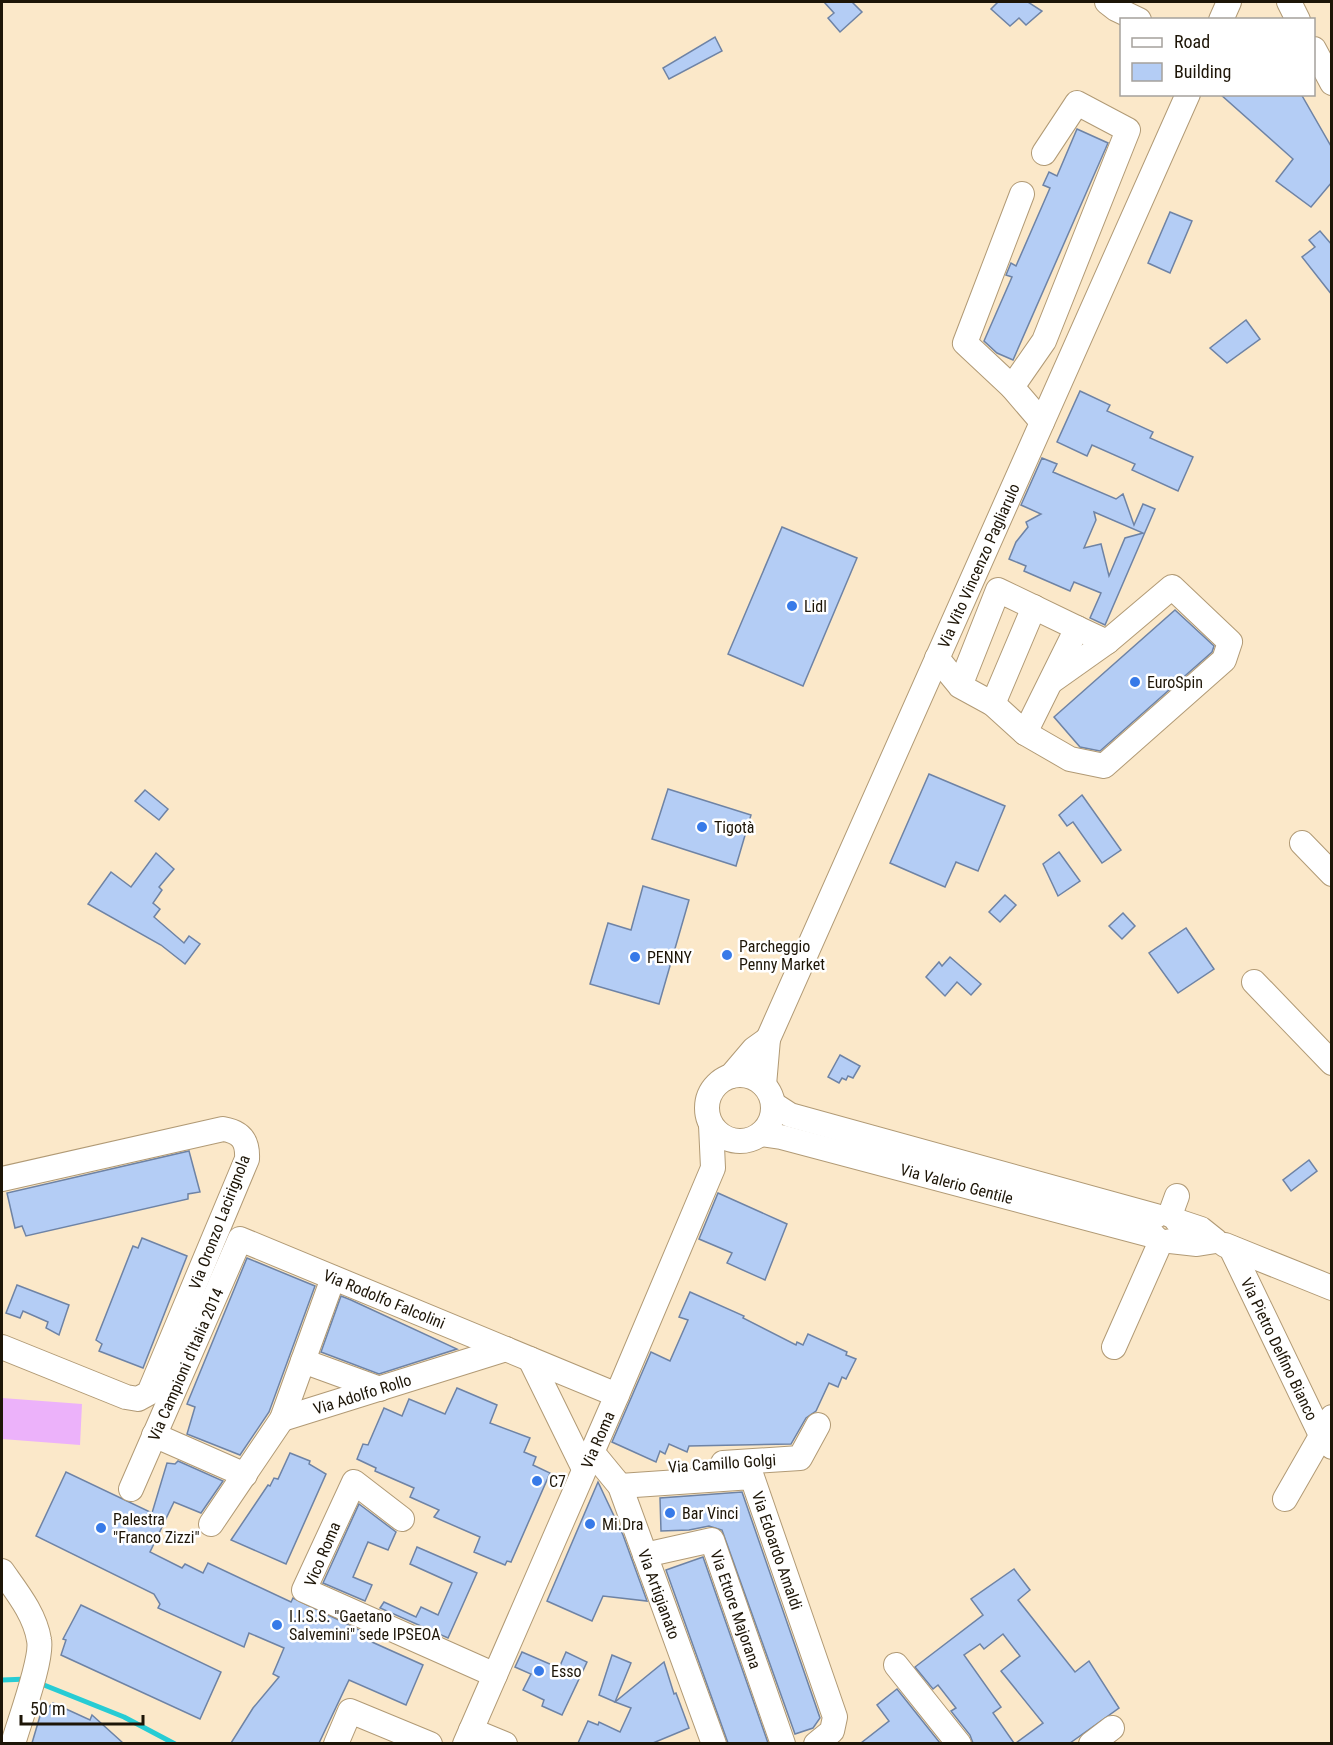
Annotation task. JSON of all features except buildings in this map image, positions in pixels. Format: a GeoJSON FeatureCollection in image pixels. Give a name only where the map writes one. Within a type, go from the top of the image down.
{"type":"FeatureCollection","features":[{"type":"Feature","properties":{"kind":"street"},"geometry":{"type":"LineString","coordinates":[[1107,2],[1135,18]]}},
{"type":"Feature","properties":{"kind":"street"},"geometry":{"type":"LineString","coordinates":[[1222,18],[1229,2]]}},
{"type":"Feature","properties":{"kind":"street"},"geometry":{"type":"LineString","coordinates":[[1288,2],[1297,18]]}},
{"type":"Feature","properties":{"kind":"street"},"geometry":{"type":"LineString","coordinates":[[1315,51],[1332,83]]}},
{"type":"Feature","properties":{"kind":"street","name":"Via Vito Vincenzo Pagliarulo"},"geometry":{"type":"LineString","coordinates":[[769,1094],[768,1039],[1187,96]]}},
{"type":"Feature","properties":{"kind":"street"},"geometry":{"type":"LineString","coordinates":[[1012,387],[1044,341],[1128,130],[1077,103],[1044,153]]}},
{"type":"Feature","properties":{"kind":"street"},"geometry":{"type":"LineString","coordinates":[[1023,194],[965,342],[1012,387],[1042,422]]}},
{"type":"Feature","properties":{"kind":"street"},"geometry":{"type":"LineString","coordinates":[[976,571],[994,580],[998,590],[1107,642]]}},
{"type":"Feature","properties":{"kind":"street"},"geometry":{"type":"LineString","coordinates":[[937,658],[960,686],[993,704],[1025,733],[1070,759],[1104,766],[1224,660],[1230,642],[1172,587],[1107,642],[1050,683]]}},
{"type":"Feature","properties":{"kind":"street"},"geometry":{"type":"LineString","coordinates":[[960,686],[998,590]]}},
{"type":"Feature","properties":{"kind":"street"},"geometry":{"type":"LineString","coordinates":[[993,704],[1034,607]]}},
{"type":"Feature","properties":{"kind":"street"},"geometry":{"type":"LineString","coordinates":[[1025,733],[1077,628]]}},
{"type":"Feature","properties":{"kind":"street"},"geometry":{"type":"LineString","coordinates":[[1302,843],[1332,874]]}},
{"type":"Feature","properties":{"kind":"street"},"geometry":{"type":"LineString","coordinates":[[1254,982],[1332,1063]]}},
{"type":"Feature","properties":{"kind":"street","name":"Via Vito Vincenzo Pagliarulo"},"geometry":{"type":"LineString","coordinates":[[731,1076],[754,1049],[768,1039]]}},
{"type":"Feature","properties":{"kind":"street"},"geometry":{"type":"LineString","coordinates":[[746,1075],[769,1094],[769,1125],[751,1138],[729,1140],[711,1125],[707,1103],[716,1084],[731,1076],[746,1075]]}},
{"type":"Feature","properties":{"kind":"street","name":"Via Valerio Gentile"},"geometry":{"type":"LineString","coordinates":[[769,1094],[790,1115],[1166,1224],[1197,1244],[1224,1245],[1332,1288]]}},
{"type":"Feature","properties":{"kind":"street","name":"Via Roma"},"geometry":{"type":"LineString","coordinates":[[468,1737],[495,1675],[601,1470],[617,1395],[713,1168],[711,1125]]}},
{"type":"Feature","properties":{"kind":"street","name":"Via Oronzo Lacirignola"},"geometry":{"type":"LineString","coordinates":[[2,1179],[223,1129],[234,1131],[243,1137],[248,1148],[247,1159],[149,1393],[138,1399],[126,1397],[2,1347]]}},
{"type":"Feature","properties":{"kind":"street","name":"Via Valerio Gentile"},"geometry":{"type":"LineString","coordinates":[[751,1138],[1166,1224]]}},
{"type":"Feature","properties":{"kind":"street","name":"Via Roma"},"geometry":{"type":"LineString","coordinates":[[713,1168],[751,1138]]}},
{"type":"Feature","properties":{"kind":"street"},"geometry":{"type":"LineString","coordinates":[[1114,1347],[1166,1224]]}},
{"type":"Feature","properties":{"kind":"street","name":"Via Rodolfo Falcolini"},"geometry":{"type":"LineString","coordinates":[[240,1239],[617,1395]]}},
{"type":"Feature","properties":{"kind":"street","name":"Via Campioni d'Italia 2014"},"geometry":{"type":"LineString","coordinates":[[131,1489],[240,1239]]}},
{"type":"Feature","properties":{"kind":"street","name":"Via Pietro Delfino Bianco"},"geometry":{"type":"LineString","coordinates":[[1224,1245],[1328,1433]]}},
{"type":"Feature","properties":{"kind":"street"},"geometry":{"type":"LineString","coordinates":[[211,1524],[282,1419],[333,1278]]}},
{"type":"Feature","properties":{"kind":"street","name":"Via Adolfo Rollo"},"geometry":{"type":"LineString","coordinates":[[282,1419],[506,1349]]}},
{"type":"Feature","properties":{"kind":"street"},"geometry":{"type":"LineString","coordinates":[[530,1359],[601,1470]]}},
{"type":"Feature","properties":{"kind":"street"},"geometry":{"type":"LineString","coordinates":[[303,1361],[380,1389]]}},
{"type":"Feature","properties":{"kind":"street","name":"Via Camillo Golgi"},"geometry":{"type":"LineString","coordinates":[[601,1470],[800,1458],[818,1425]]}},
{"type":"Feature","properties":{"kind":"street"},"geometry":{"type":"LineString","coordinates":[[1285,1499],[1328,1433]]}},
{"type":"Feature","properties":{"kind":"street"},"geometry":{"type":"LineString","coordinates":[[154,1435],[245,1475]]}},
{"type":"Feature","properties":{"kind":"street","name":"Via Artigianato"},"geometry":{"type":"LineString","coordinates":[[601,1470],[645,1555],[714,1743]]}},
{"type":"Feature","properties":{"kind":"street","name":"Via Edoardo Amaldi"},"geometry":{"type":"LineString","coordinates":[[601,1470],[752,1477],[835,1717],[832,1731],[816,1743]]}},
{"type":"Feature","properties":{"kind":"street","name":"Vico Roma"},"geometry":{"type":"LineString","coordinates":[[402,1519],[354,1482],[304,1590],[495,1675]]}},
{"type":"Feature","properties":{"kind":"street","name":"Via Ettore Majorana"},"geometry":{"type":"LineString","coordinates":[[645,1555],[712,1540],[783,1743]]}},
{"type":"Feature","properties":{"kind":"street"},"geometry":{"type":"LineString","coordinates":[[2,1570],[24,1602],[40,1641],[32,1680],[13,1743]]}},
{"type":"Feature","properties":{"kind":"street"},"geometry":{"type":"LineString","coordinates":[[896,1665],[960,1743]]}},
{"type":"Feature","properties":{"kind":"street"},"geometry":{"type":"LineString","coordinates":[[336,1743],[350,1711],[429,1743]]}},
{"type":"Feature","properties":{"kind":"street"},"geometry":{"type":"LineString","coordinates":[[1091,1743],[1112,1728]]}},
{"type":"Feature","properties":{"kind":"street"},"geometry":{"type":"LineString","coordinates":[[468,1737],[505,1743]]}},
{"type":"Feature","properties":{"kind":"shaded area"},"geometry":{"type":"Polygon","coordinates":[[[2,1398],[82,1404],[80,1445],[2,1439],[2,1398]]]}},
{"type":"Feature","properties":{"kind":"waterway"},"geometry":{"type":"LineString","coordinates":[[2,1680],[28,1679]]}},
{"type":"Feature","properties":{"kind":"waterway"},"geometry":{"type":"LineString","coordinates":[[39,1683],[124,1717],[175,1744]]}},
{"type":"Feature","properties":{"kind":"place","name":"Lidl"},"geometry":{"type":"Point","coordinates":[792,606]}},
{"type":"Feature","properties":{"kind":"place","name":"EuroSpin"},"geometry":{"type":"Point","coordinates":[1135,682]}},
{"type":"Feature","properties":{"kind":"place","name":"Tigotà"},"geometry":{"type":"Point","coordinates":[702,827]}},
{"type":"Feature","properties":{"kind":"place","name":"Parcheggio Penny Market"},"geometry":{"type":"Point","coordinates":[727,955]}},
{"type":"Feature","properties":{"kind":"place","name":"PENNY"},"geometry":{"type":"Point","coordinates":[635,957]}},
{"type":"Feature","properties":{"kind":"place","name":"C7"},"geometry":{"type":"Point","coordinates":[537,1481]}},
{"type":"Feature","properties":{"kind":"place","name":"Bar Vinci"},"geometry":{"type":"Point","coordinates":[670,1513]}},
{"type":"Feature","properties":{"kind":"place","name":"Mi.Dra"},"geometry":{"type":"Point","coordinates":[590,1524]}},
{"type":"Feature","properties":{"kind":"place","name":"Palestra \"Franco Zizzi\""},"geometry":{"type":"Point","coordinates":[101,1528]}},
{"type":"Feature","properties":{"kind":"place","name":"I.I.S.S. \"Gaetano Salvemini\" sede IPSEOA"},"geometry":{"type":"Point","coordinates":[277,1625]}},
{"type":"Feature","properties":{"kind":"place","name":"Esso"},"geometry":{"type":"Point","coordinates":[539,1671]}}]}
